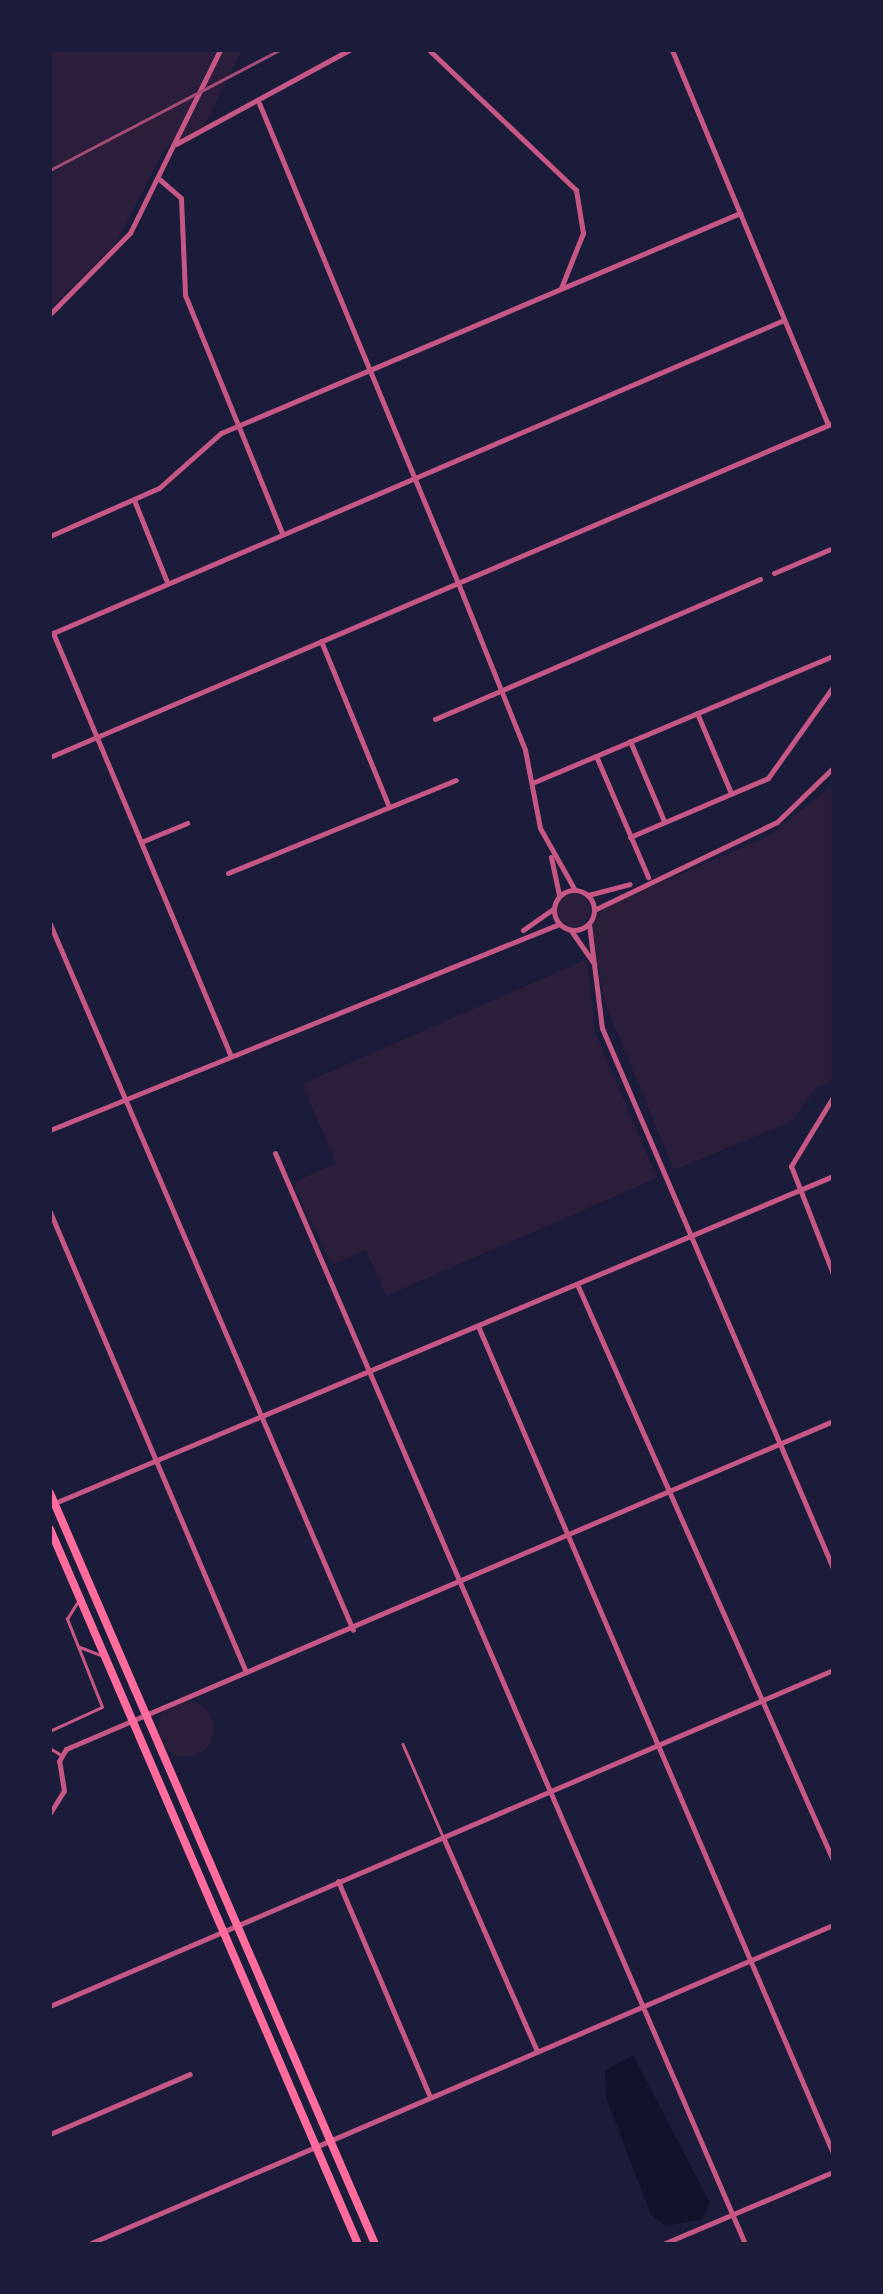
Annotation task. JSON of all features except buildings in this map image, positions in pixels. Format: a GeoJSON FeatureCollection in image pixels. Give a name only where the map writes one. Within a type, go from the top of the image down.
{"type":"FeatureCollection","features":[{"type":"Feature","properties":{"kind":"main road"},"geometry":{"type":"LineString","coordinates":[[50,1493],[376,2244]]}},
{"type":"Feature","properties":{"kind":"main road"},"geometry":{"type":"LineString","coordinates":[[50,1528],[358,2244]]}},
{"type":"Feature","properties":{"kind":"street"},"geometry":{"type":"LineString","coordinates":[[50,314],[111,259],[158,178],[220,50]]}},
{"type":"Feature","properties":{"kind":"street"},"geometry":{"type":"LineString","coordinates":[[174,145],[259,103],[349,50]]}},
{"type":"Feature","properties":{"kind":"street"},"geometry":{"type":"LineString","coordinates":[[429,50],[576,190],[583,232],[560,290]]}},
{"type":"Feature","properties":{"kind":"street"},"geometry":{"type":"LineString","coordinates":[[50,757],[830,424],[672,50]]}},
{"type":"Feature","properties":{"kind":"street"},"geometry":{"type":"LineString","coordinates":[[259,103],[503,690],[551,854],[559,896],[554,909],[516,935]]}},
{"type":"Feature","properties":{"kind":"street"},"geometry":{"type":"LineString","coordinates":[[158,178],[181,198],[186,295],[282,533]]}},
{"type":"Feature","properties":{"kind":"street"},"geometry":{"type":"LineString","coordinates":[[50,536],[134,500],[238,426],[740,213]]}},
{"type":"Feature","properties":{"kind":"street"},"geometry":{"type":"LineString","coordinates":[[230,1054],[53,633],[784,320]]}},
{"type":"Feature","properties":{"kind":"street"},"geometry":{"type":"LineString","coordinates":[[134,500],[167,582]]}},
{"type":"Feature","properties":{"kind":"street"},"geometry":{"type":"LineString","coordinates":[[774,573],[833,548]]}},
{"type":"Feature","properties":{"kind":"street"},"geometry":{"type":"LineString","coordinates":[[435,720],[760,579]]}},
{"type":"Feature","properties":{"kind":"street"},"geometry":{"type":"LineString","coordinates":[[321,642],[388,804]]}},
{"type":"Feature","properties":{"kind":"street"},"geometry":{"type":"LineString","coordinates":[[530,784],[833,656]]}},
{"type":"Feature","properties":{"kind":"street"},"geometry":{"type":"LineString","coordinates":[[630,837],[768,778],[833,687]]}},
{"type":"Feature","properties":{"kind":"street"},"geometry":{"type":"LineString","coordinates":[[698,713],[732,794]]}},
{"type":"Feature","properties":{"kind":"street"},"geometry":{"type":"LineString","coordinates":[[630,741],[665,822]]}},
{"type":"Feature","properties":{"kind":"street"},"geometry":{"type":"LineString","coordinates":[[596,756],[648,877]]}},
{"type":"Feature","properties":{"kind":"street"},"geometry":{"type":"LineString","coordinates":[[833,768],[786,817],[648,877],[594,910],[589,924],[602,1028],[833,1568]]}},
{"type":"Feature","properties":{"kind":"street"},"geometry":{"type":"LineString","coordinates":[[228,873],[388,804],[456,780]]}},
{"type":"Feature","properties":{"kind":"street"},"geometry":{"type":"LineString","coordinates":[[141,842],[187,823]]}},
{"type":"Feature","properties":{"kind":"street"},"geometry":{"type":"LineString","coordinates":[[551,854],[575,890],[588,895],[638,883]]}},
{"type":"Feature","properties":{"kind":"street"},"geometry":{"type":"LineString","coordinates":[[559,896],[575,890]]}},
{"type":"Feature","properties":{"kind":"street"},"geometry":{"type":"LineString","coordinates":[[588,895],[594,910]]}},
{"type":"Feature","properties":{"kind":"street"},"geometry":{"type":"LineString","coordinates":[[554,909],[559,924],[570,930],[595,966]]}},
{"type":"Feature","properties":{"kind":"street"},"geometry":{"type":"LineString","coordinates":[[50,924],[354,1630]]}},
{"type":"Feature","properties":{"kind":"street"},"geometry":{"type":"LineString","coordinates":[[50,1130],[516,935],[559,924]]}},
{"type":"Feature","properties":{"kind":"street"},"geometry":{"type":"LineString","coordinates":[[570,930],[589,924]]}},
{"type":"Feature","properties":{"kind":"street"},"geometry":{"type":"LineString","coordinates":[[833,1098],[791,1166],[833,1274]]}},
{"type":"Feature","properties":{"kind":"street"},"geometry":{"type":"LineString","coordinates":[[274,1153],[372,1370],[744,2244]]}},
{"type":"Feature","properties":{"kind":"street"},"geometry":{"type":"LineString","coordinates":[[52,1504],[833,1176]]}},
{"type":"Feature","properties":{"kind":"street"},"geometry":{"type":"LineString","coordinates":[[50,1212],[246,1672]]}},
{"type":"Feature","properties":{"kind":"street"},"geometry":{"type":"LineString","coordinates":[[577,1284],[833,1860]]}},
{"type":"Feature","properties":{"kind":"street"},"geometry":{"type":"LineString","coordinates":[[478,1326],[833,2154]]}},
{"type":"Feature","properties":{"kind":"street"},"geometry":{"type":"LineString","coordinates":[[50,1813],[64,1791],[62,1756],[132,1720],[354,1630],[833,1421]]}},
{"type":"Feature","properties":{"kind":"street"},"geometry":{"type":"LineString","coordinates":[[50,2006],[833,1670]]}},
{"type":"Feature","properties":{"kind":"street"},"geometry":{"type":"LineString","coordinates":[[443,1837],[537,2051]]}},
{"type":"Feature","properties":{"kind":"street"},"geometry":{"type":"LineString","coordinates":[[338,1881],[430,2097]]}},
{"type":"Feature","properties":{"kind":"street"},"geometry":{"type":"LineString","coordinates":[[89,2244],[833,1925]]}},
{"type":"Feature","properties":{"kind":"street"},"geometry":{"type":"LineString","coordinates":[[50,2134],[190,2074]]}},
{"type":"Feature","properties":{"kind":"street"},"geometry":{"type":"LineString","coordinates":[[664,2244],[833,2172]]}},
{"type":"Feature","properties":{"kind":"lane"},"geometry":{"type":"LineString","coordinates":[[50,1730],[102,1708],[67,1620],[80,1599]]}},
{"type":"Feature","properties":{"kind":"lane"},"geometry":{"type":"LineString","coordinates":[[79,1647],[105,1657]]}},
{"type":"Feature","properties":{"kind":"lane"},"geometry":{"type":"LineString","coordinates":[[403,1744],[443,1837]]}},
{"type":"Feature","properties":{"kind":"lane"},"geometry":{"type":"LineString","coordinates":[[50,1748],[62,1756]]}},
{"type":"Feature","properties":{"kind":"shaded area"},"geometry":{"type":"Polygon","coordinates":[[[50,50],[242,50],[205,125],[165,148],[116,244],[50,308],[50,50]]]}},
{"type":"Feature","properties":{"kind":"shaded area"},"geometry":{"type":"Polygon","coordinates":[[[833,785],[833,1082],[818,1086],[792,1121],[674,1170],[604,1000],[592,924],[606,906],[767,837],[833,785]]]}},
{"type":"Feature","properties":{"kind":"shaded area"},"geometry":{"type":"Polygon","coordinates":[[[573,893],[585,898],[590,910],[585,922],[573,927],[561,922],[556,910],[561,898],[573,893]]]}},
{"type":"Feature","properties":{"kind":"shaded area"},"geometry":{"type":"Polygon","coordinates":[[[587,959],[595,1032],[657,1178],[386,1296],[366,1250],[332,1265],[293,1183],[336,1163],[302,1084],[587,959]]]}},
{"type":"Feature","properties":{"kind":"shaded area"},"geometry":{"type":"Polygon","coordinates":[[[186,1701],[205,1710],[214,1729],[205,1748],[186,1757],[167,1748],[158,1729],[167,1710],[186,1701]]]}},
{"type":"Feature","properties":{"kind":"shaded area"},"geometry":{"type":"Polygon","coordinates":[[[633,2055],[710,2203],[702,2219],[666,2226],[651,2215],[607,2100],[605,2071],[633,2055]]]}},
{"type":"Feature","properties":{"kind":"railway"},"geometry":{"type":"LineString","coordinates":[[50,170],[280,50]]}}]}
